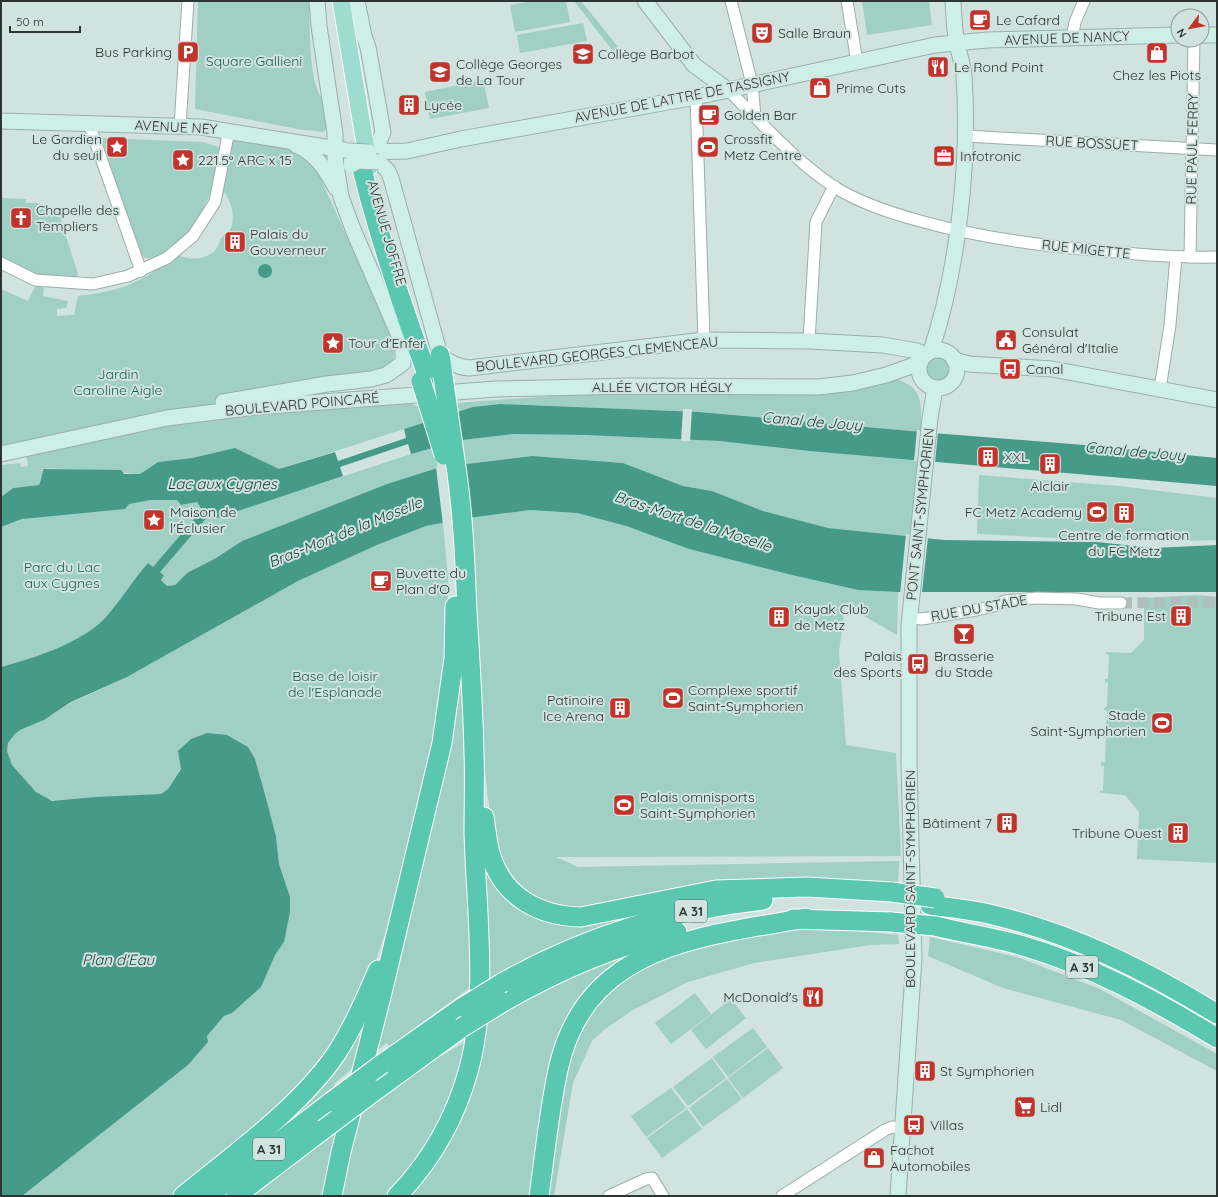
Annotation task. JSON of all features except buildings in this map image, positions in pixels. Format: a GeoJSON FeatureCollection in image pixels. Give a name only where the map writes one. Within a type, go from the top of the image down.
{"type":"FeatureCollection","features":[{"type":"Feature","properties":{"kind":"highway","name":"AVENUE JOFFRE"},"geometry":{"type":"LineString","coordinates":[[367,159],[382,248],[433,382]]}},
{"type":"Feature","properties":{"kind":"highway"},"geometry":{"type":"LineString","coordinates":[[397,1196],[427,1160],[444,1132],[458,1101],[468,1071],[475,1038],[480,973],[474,832],[474,752],[460,551],[450,458],[433,382],[404,347]]}},
{"type":"Feature","properties":{"kind":"highway"},"geometry":{"type":"LineString","coordinates":[[433,382],[440,355]]}},
{"type":"Feature","properties":{"kind":"highway"},"geometry":{"type":"LineString","coordinates":[[332,1196],[341,1152],[418,846],[442,743],[450,692],[460,551]]}},
{"type":"Feature","properties":{"kind":"highway"},"geometry":{"type":"LineString","coordinates":[[474,752],[490,855],[497,870],[515,894],[528,904],[542,911],[561,916],[581,917],[716,890],[807,887],[892,896]]}},
{"type":"Feature","properties":{"kind":"highway"},"geometry":{"type":"LineString","coordinates":[[183,1196],[304,1094],[336,1054],[350,1030],[380,966],[418,846]]}},
{"type":"Feature","properties":{"kind":"highway","name":"A 31"},"geometry":{"type":"LineString","coordinates":[[208,1196],[382,1064],[463,1007],[502,983],[545,960],[604,936],[644,923],[699,909],[772,899],[892,896],[982,907],[992,915],[1061,935],[1101,951],[1138,969],[1217,1014]]}},
{"type":"Feature","properties":{"kind":"highway"},"geometry":{"type":"LineString","coordinates":[[539,1196],[558,1069],[569,1035],[583,1006],[598,989],[614,974],[638,960],[664,948],[727,932],[806,918]]}},
{"type":"Feature","properties":{"kind":"highway","name":"A 31"},"geometry":{"type":"LineString","coordinates":[[236,1196],[461,1028],[503,1002],[567,969],[658,936],[724,923],[806,918],[891,922],[934,926],[1020,945],[1072,963],[1124,985],[1217,1038]]}},
{"type":"Feature","properties":{"kind":"main road","name":"AVENUE JOFFRE"},"geometry":{"type":"LineString","coordinates":[[331,1],[367,159]]}},
{"type":"Feature","properties":{"kind":"main road","name":"AVENUE JOFFRE"},"geometry":{"type":"LineString","coordinates":[[341,1],[367,159]]}},
{"type":"Feature","properties":{"kind":"street"},"geometry":{"type":"LineString","coordinates":[[180,126],[188,1]]}},
{"type":"Feature","properties":{"kind":"street","name":"AVENUE JOFFRE"},"geometry":{"type":"LineString","coordinates":[[317,1],[319,26],[335,136],[367,159],[394,162],[407,151]]}},
{"type":"Feature","properties":{"kind":"street"},"geometry":{"type":"LineString","coordinates":[[340,191],[344,171],[367,159],[383,132],[368,47],[364,36],[357,1]]}},
{"type":"Feature","properties":{"kind":"street"},"geometry":{"type":"LineString","coordinates":[[644,1],[694,64],[728,90]]}},
{"type":"Feature","properties":{"kind":"street"},"geometry":{"type":"LineString","coordinates":[[732,1],[752,84],[755,116]]}},
{"type":"Feature","properties":{"kind":"street"},"geometry":{"type":"LineString","coordinates":[[847,1],[857,62]]}},
{"type":"Feature","properties":{"kind":"street"},"geometry":{"type":"LineString","coordinates":[[953,1],[956,43],[964,74],[966,136],[956,231],[943,316],[919,368],[922,379],[925,383],[935,388],[945,386],[953,380],[996,366]]}},
{"type":"Feature","properties":{"kind":"street"},"geometry":{"type":"LineString","coordinates":[[1072,38],[1075,22],[1084,1]]}},
{"type":"Feature","properties":{"kind":"street","name":"AVENUE DE NANCY"},"geometry":{"type":"LineString","coordinates":[[956,43],[1170,35]]}},
{"type":"Feature","properties":{"kind":"street","name":"AVENUE DE LATTRE DE TASSIGNY"},"geometry":{"type":"LineString","coordinates":[[367,159],[461,139],[696,97],[932,46],[956,43]]}},
{"type":"Feature","properties":{"kind":"street","name":"RUE PAUL FERRY"},"geometry":{"type":"LineString","coordinates":[[1190,257],[1194,48]]}},
{"type":"Feature","properties":{"kind":"street","name":"RUE MIGETTE"},"geometry":{"type":"LineString","coordinates":[[728,90],[793,153],[834,186],[890,212],[956,231],[1072,248],[1176,257],[1217,257]]}},
{"type":"Feature","properties":{"kind":"street"},"geometry":{"type":"LineString","coordinates":[[696,97],[704,340]]}},
{"type":"Feature","properties":{"kind":"street","name":"AVENUE NEY"},"geometry":{"type":"LineString","coordinates":[[1,121],[180,126],[229,130],[278,138],[367,159]]}},
{"type":"Feature","properties":{"kind":"street"},"geometry":{"type":"LineString","coordinates":[[89,124],[141,271]]}},
{"type":"Feature","properties":{"kind":"street"},"geometry":{"type":"LineString","coordinates":[[1,263],[35,280],[74,284],[93,284],[114,281],[141,271],[167,258],[193,236],[215,202],[229,130]]}},
{"type":"Feature","properties":{"kind":"street","name":"RUE BOSSUET"},"geometry":{"type":"LineString","coordinates":[[966,136],[1217,150]]}},
{"type":"Feature","properties":{"kind":"street"},"geometry":{"type":"LineString","coordinates":[[278,138],[314,155],[340,191]]}},
{"type":"Feature","properties":{"kind":"street","name":"AVENUE JOFFRE"},"geometry":{"type":"LineString","coordinates":[[367,159],[340,191],[354,232],[404,347]]}},
{"type":"Feature","properties":{"kind":"street","name":"AVENUE JOFFRE"},"geometry":{"type":"LineString","coordinates":[[367,159],[440,355]]}},
{"type":"Feature","properties":{"kind":"street"},"geometry":{"type":"LineString","coordinates":[[809,341],[816,222],[834,186]]}},
{"type":"Feature","properties":{"kind":"street"},"geometry":{"type":"LineString","coordinates":[[1160,389],[1170,325],[1176,257]]}},
{"type":"Feature","properties":{"kind":"street"},"geometry":{"type":"LineString","coordinates":[[943,316],[951,356],[957,368],[953,380]]}},
{"type":"Feature","properties":{"kind":"street","name":"BOULEVARD GEORGES CLEMENCEAU"},"geometry":{"type":"LineString","coordinates":[[440,355],[453,364],[469,368],[704,340],[809,341],[883,345],[917,351],[925,356]]}},
{"type":"Feature","properties":{"kind":"street","name":"BOULEVARD POINCARÉ"},"geometry":{"type":"LineString","coordinates":[[167,418],[209,404],[386,375],[403,363],[404,347]]}},
{"type":"Feature","properties":{"kind":"street"},"geometry":{"type":"LineString","coordinates":[[925,356],[942,350],[969,364],[1025,366],[1052,369],[1217,400]]}},
{"type":"Feature","properties":{"kind":"street","name":"ALLÉE VICTOR HÉGLY"},"geometry":{"type":"LineString","coordinates":[[433,382],[616,386],[818,387],[853,383],[886,375],[925,356]]}},
{"type":"Feature","properties":{"kind":"street","name":"ALLÉE VICTOR HÉGLY"},"geometry":{"type":"LineString","coordinates":[[886,375],[922,379]]}},
{"type":"Feature","properties":{"kind":"street","name":"BOULEVARD POINCARÉ"},"geometry":{"type":"LineString","coordinates":[[1,454],[167,418],[297,403],[433,382]]}},
{"type":"Feature","properties":{"kind":"street","name":"PONT SAINT-SYMPHORIEN"},"geometry":{"type":"LineString","coordinates":[[910,614],[930,418],[935,388]]}},
{"type":"Feature","properties":{"kind":"street","name":"RUE DU STADE"},"geometry":{"type":"LineString","coordinates":[[910,614],[922,618],[976,610],[998,605],[1005,601],[1037,598],[1077,599],[1099,603],[1121,603]]}},
{"type":"Feature","properties":{"kind":"street","name":"BOULEVARD SAINT-SYMPHORIEN"},"geometry":{"type":"LineString","coordinates":[[898,1196],[914,959],[909,764],[910,614]]}},
{"type":"Feature","properties":{"kind":"street"},"geometry":{"type":"LineString","coordinates":[[782,1196],[885,1130],[902,1128]]}},
{"type":"Feature","properties":{"kind":"street"},"geometry":{"type":"LineString","coordinates":[[609,1196],[646,1179],[652,1178],[663,1196]]}},
{"type":"Feature","properties":{"kind":"green space","name":"Square Gallieni"},"geometry":{"type":"Polygon","coordinates":[[[198,1],[309,1],[312,69],[328,119],[324,132],[298,129],[195,109],[198,1]]]}},
{"type":"Feature","properties":{"kind":"green space"},"geometry":{"type":"Polygon","coordinates":[[[532,1],[566,1],[570,22],[515,32],[510,5],[532,1]]]}},
{"type":"Feature","properties":{"kind":"green space"},"geometry":{"type":"Polygon","coordinates":[[[574,1],[581,1],[618,47],[613,51],[574,1]]]}},
{"type":"Feature","properties":{"kind":"green space"},"geometry":{"type":"Polygon","coordinates":[[[862,1],[929,1],[932,25],[867,35],[862,1]]]}},
{"type":"Feature","properties":{"kind":"green space"},"geometry":{"type":"Polygon","coordinates":[[[583,23],[587,41],[520,53],[517,35],[583,23]]]}},
{"type":"Feature","properties":{"kind":"green space"},"geometry":{"type":"Polygon","coordinates":[[[483,80],[489,108],[430,119],[425,92],[483,80]]]}},
{"type":"Feature","properties":{"kind":"green space","name":"Jardin Caroline Aigle"},"geometry":{"type":"Polygon","coordinates":[[[237,137],[296,152],[303,155],[316,168],[391,336],[394,352],[391,367],[1,453],[1,289],[28,301],[36,285],[44,288],[43,296],[68,301],[66,308],[57,309],[57,316],[74,315],[78,296],[108,291],[131,284],[142,279],[177,255],[187,258],[198,258],[213,252],[232,225],[233,215],[231,205],[224,192],[223,196],[220,192],[232,142],[237,137]]]}},
{"type":"Feature","properties":{"kind":"green space"},"geometry":{"type":"Polygon","coordinates":[[[101,138],[202,142],[219,147],[214,179],[204,208],[187,234],[176,245],[162,254],[153,258],[146,258],[140,254],[101,138]]]}},
{"type":"Feature","properties":{"kind":"green space"},"geometry":{"type":"Polygon","coordinates":[[[1,198],[26,199],[26,203],[37,203],[57,208],[78,274],[76,280],[37,278],[1,259],[1,198]]]}},
{"type":"Feature","properties":{"kind":"green space"},"geometry":{"type":"Polygon","coordinates":[[[938,358],[946,361],[949,369],[946,377],[938,380],[930,377],[927,369],[930,361],[938,358]]]}},
{"type":"Feature","properties":{"kind":"green space"},"geometry":{"type":"Polygon","coordinates":[[[886,375],[908,384],[918,394],[921,410],[921,432],[699,412],[500,404],[473,407],[279,469],[235,448],[192,458],[158,462],[140,474],[47,468],[42,473],[42,480],[39,485],[13,488],[1,497],[1,465],[20,463],[21,467],[28,466],[26,452],[161,425],[331,403],[409,401],[416,406],[687,386],[818,387],[886,375]]]}},
{"type":"Feature","properties":{"kind":"green space"},"geometry":{"type":"Polygon","coordinates":[[[514,434],[585,435],[719,441],[809,451],[918,459],[911,537],[827,528],[763,511],[712,491],[683,486],[623,463],[532,456],[466,464],[462,440],[514,434]]]}},
{"type":"Feature","properties":{"kind":"green space","name":"Parc du Lac aux Cygnes"},"geometry":{"type":"Polygon","coordinates":[[[434,448],[438,469],[387,484],[242,541],[216,558],[187,573],[175,585],[167,586],[161,580],[164,577],[148,563],[106,617],[84,635],[42,654],[1,667],[1,527],[22,519],[151,500],[177,500],[181,505],[197,502],[202,510],[214,519],[411,454],[434,448]]]}},
{"type":"Feature","properties":{"kind":"green space","name":"FC Metz Academy"},"geometry":{"type":"Polygon","coordinates":[[[979,475],[1119,486],[1217,498],[1217,540],[1127,540],[977,534],[979,475]]]}},
{"type":"Feature","properties":{"kind":"green space"},"geometry":{"type":"Polygon","coordinates":[[[530,510],[577,513],[625,526],[689,549],[792,575],[858,590],[898,592],[897,635],[845,605],[839,652],[846,745],[896,753],[901,856],[556,857],[578,867],[899,861],[898,886],[638,909],[647,950],[621,965],[567,1053],[609,986],[667,952],[791,927],[848,930],[898,935],[899,944],[870,945],[754,963],[688,982],[633,1010],[605,1029],[592,1041],[573,1083],[554,1196],[252,1196],[432,1061],[483,1032],[480,824],[492,827],[479,711],[469,518],[530,510]]]}},
{"type":"Feature","properties":{"kind":"green space","name":"Base de loisir de l'Esplanade"},"geometry":{"type":"Polygon","coordinates":[[[443,523],[448,578],[448,636],[436,741],[399,892],[372,972],[356,1010],[305,1083],[174,1196],[22,1196],[188,1065],[208,1042],[207,1036],[224,1016],[232,1013],[284,942],[290,897],[279,864],[276,836],[255,759],[180,758],[181,768],[168,789],[161,794],[77,799],[61,802],[46,799],[36,792],[12,765],[7,751],[8,743],[20,730],[44,720],[71,703],[127,677],[298,581],[377,545],[426,526],[443,523]]]}},
{"type":"Feature","properties":{"kind":"green space","name":"Stade Saint-Symphorien"},"geometry":{"type":"Polygon","coordinates":[[[1197,595],[1217,597],[1217,863],[1137,859],[1139,812],[1125,795],[1100,793],[1100,791],[1103,791],[1104,766],[1101,766],[1101,762],[1105,762],[1106,738],[1103,738],[1103,735],[1106,735],[1107,711],[1104,710],[1105,707],[1107,707],[1108,683],[1105,682],[1105,679],[1108,679],[1109,655],[1106,654],[1106,652],[1131,653],[1144,640],[1144,598],[1197,595]]]}},
{"type":"Feature","properties":{"kind":"green space"},"geometry":{"type":"Polygon","coordinates":[[[461,658],[476,983],[389,1047],[387,1043],[369,1056],[461,658]]]}},
{"type":"Feature","properties":{"kind":"green space"},"geometry":{"type":"Polygon","coordinates":[[[930,937],[1017,957],[1100,989],[1217,1054],[1217,1071],[1121,1020],[1003,988],[928,956],[930,937]]]}},
{"type":"Feature","properties":{"kind":"green space"},"geometry":{"type":"Polygon","coordinates":[[[379,974],[360,1062],[336,1082],[332,1089],[275,1132],[308,1095],[379,974]]]}},
{"type":"Feature","properties":{"kind":"green space"},"geometry":{"type":"Polygon","coordinates":[[[695,993],[711,1014],[671,1044],[655,1023],[695,993]]]}},
{"type":"Feature","properties":{"kind":"green space"},"geometry":{"type":"Polygon","coordinates":[[[731,999],[746,1018],[706,1049],[691,1030],[731,999]]]}},
{"type":"Feature","properties":{"kind":"green space"},"geometry":{"type":"Polygon","coordinates":[[[753,1028],[767,1047],[728,1077],[713,1057],[753,1028]]]}},
{"type":"Feature","properties":{"kind":"green space"},"geometry":{"type":"Polygon","coordinates":[[[768,1048],[783,1068],[743,1098],[728,1078],[768,1048]]]}},
{"type":"Feature","properties":{"kind":"green space"},"geometry":{"type":"Polygon","coordinates":[[[712,1058],[726,1078],[688,1106],[673,1087],[712,1058]]]}},
{"type":"Feature","properties":{"kind":"green space"},"geometry":{"type":"Polygon","coordinates":[[[727,1079],[742,1099],[703,1127],[689,1108],[727,1079]]]}},
{"type":"Feature","properties":{"kind":"green space"},"geometry":{"type":"Polygon","coordinates":[[[671,1088],[686,1108],[646,1137],[631,1116],[671,1088]]]}},
{"type":"Feature","properties":{"kind":"green space"},"geometry":{"type":"Polygon","coordinates":[[[687,1109],[702,1129],[662,1158],[647,1138],[687,1109]]]}},
{"type":"Feature","properties":{"kind":"water"},"geometry":{"type":"Polygon","coordinates":[[[265,264],[270,266],[272,271],[270,276],[265,278],[260,276],[258,271],[260,266],[265,264]]]}},
{"type":"Feature","properties":{"kind":"water"},"geometry":{"type":"Polygon","coordinates":[[[500,404],[699,412],[1217,458],[1217,486],[809,451],[719,441],[585,435],[514,434],[462,440],[411,454],[408,444],[340,467],[343,476],[214,519],[209,515],[160,572],[164,576],[161,580],[167,586],[175,585],[187,573],[216,558],[242,541],[387,484],[441,467],[532,456],[623,463],[683,486],[712,491],[763,511],[828,528],[944,540],[1097,542],[1153,548],[1217,545],[1217,592],[898,592],[858,590],[689,549],[626,526],[577,513],[530,510],[469,518],[426,526],[377,545],[298,581],[127,677],[71,702],[44,720],[20,730],[8,743],[7,751],[12,765],[36,792],[52,801],[161,794],[168,789],[181,769],[178,751],[191,739],[207,733],[227,735],[248,747],[255,759],[276,836],[279,864],[290,897],[290,912],[284,942],[275,955],[261,987],[232,1013],[224,1016],[207,1036],[208,1042],[188,1065],[22,1196],[1,1196],[1,667],[42,654],[71,642],[96,626],[106,617],[148,563],[153,567],[202,510],[197,502],[181,505],[177,500],[151,500],[129,504],[125,509],[22,519],[1,527],[1,497],[13,488],[39,485],[44,469],[121,470],[124,474],[140,474],[158,462],[192,458],[235,448],[279,469],[335,452],[338,461],[406,438],[404,429],[473,407],[500,404]]]}},
{"type":"Feature","properties":{"kind":"pier"},"geometry":{"type":"Polygon","coordinates":[[[683,409],[692,409],[690,441],[681,441],[683,409]]]}},
{"type":"Feature","properties":{"kind":"pier"},"geometry":{"type":"Polygon","coordinates":[[[917,430],[938,432],[935,463],[914,461],[917,430]]]}},
{"type":"Feature","properties":{"kind":"pier"},"geometry":{"type":"Polygon","coordinates":[[[461,463],[468,520],[443,525],[436,467],[461,463]]]}},
{"type":"Feature","properties":{"kind":"pier"},"geometry":{"type":"Polygon","coordinates":[[[906,534],[928,537],[922,592],[900,594],[906,534]]]}},
{"type":"Feature","properties":{"kind":"tunnel"},"geometry":{"type":"LineString","coordinates":[[1121,603],[1217,602]]}},
{"type":"Feature","properties":{"kind":"place","name":"Le Cafard"},"geometry":{"type":"Point","coordinates":[980,20]}},
{"type":"Feature","properties":{"kind":"place","name":"Salle Braun"},"geometry":{"type":"Point","coordinates":[762,33]}},
{"type":"Feature","properties":{"kind":"place","name":"Bus Parking"},"geometry":{"type":"Point","coordinates":[188,52]}},
{"type":"Feature","properties":{"kind":"place","name":"Chez les Piots"},"geometry":{"type":"Point","coordinates":[1157,53]}},
{"type":"Feature","properties":{"kind":"place","name":"Collège Barbot"},"geometry":{"type":"Point","coordinates":[583,54]}},
{"type":"Feature","properties":{"kind":"place","name":"Le Rond Point"},"geometry":{"type":"Point","coordinates":[938,67]}},
{"type":"Feature","properties":{"kind":"place","name":"Collège Georges de La Tour"},"geometry":{"type":"Point","coordinates":[440,72]}},
{"type":"Feature","properties":{"kind":"place","name":"Prime Cuts"},"geometry":{"type":"Point","coordinates":[820,88]}},
{"type":"Feature","properties":{"kind":"place","name":"Lycée"},"geometry":{"type":"Point","coordinates":[409,105]}},
{"type":"Feature","properties":{"kind":"place","name":"Golden Bar"},"geometry":{"type":"Point","coordinates":[709,115]}},
{"type":"Feature","properties":{"kind":"place","name":"Le Gardien du seuil"},"geometry":{"type":"Point","coordinates":[117,147]}},
{"type":"Feature","properties":{"kind":"place","name":"Crossfit Metz Centre"},"geometry":{"type":"Point","coordinates":[708,147]}},
{"type":"Feature","properties":{"kind":"place","name":"Infotronic"},"geometry":{"type":"Point","coordinates":[944,156]}},
{"type":"Feature","properties":{"kind":"place","name":"221.5° ARC x 15"},"geometry":{"type":"Point","coordinates":[183,160]}},
{"type":"Feature","properties":{"kind":"place","name":"Chapelle des Templiers"},"geometry":{"type":"Point","coordinates":[21,218]}},
{"type":"Feature","properties":{"kind":"place","name":"Palais du Gouverneur"},"geometry":{"type":"Point","coordinates":[235,242]}},
{"type":"Feature","properties":{"kind":"place","name":"Consulat Général d'Italie"},"geometry":{"type":"Point","coordinates":[1006,340]}},
{"type":"Feature","properties":{"kind":"place","name":"Tour d'Enfer"},"geometry":{"type":"Point","coordinates":[333,343]}},
{"type":"Feature","properties":{"kind":"place","name":"Canal"},"geometry":{"type":"Point","coordinates":[1010,369]}},
{"type":"Feature","properties":{"kind":"place","name":"XXL"},"geometry":{"type":"Point","coordinates":[988,457]}},
{"type":"Feature","properties":{"kind":"place","name":"Alclair"},"geometry":{"type":"Point","coordinates":[1050,464]}},
{"type":"Feature","properties":{"kind":"place","name":"FC Metz Academy"},"geometry":{"type":"Point","coordinates":[1097,512]}},
{"type":"Feature","properties":{"kind":"place","name":"Centre de formation du FC Metz"},"geometry":{"type":"Point","coordinates":[1124,513]}},
{"type":"Feature","properties":{"kind":"place","name":"Maison de l'Éclusier"},"geometry":{"type":"Point","coordinates":[154,520]}},
{"type":"Feature","properties":{"kind":"place","name":"Buvette du Plan d'O"},"geometry":{"type":"Point","coordinates":[381,581]}},
{"type":"Feature","properties":{"kind":"place","name":"Tribune Est"},"geometry":{"type":"Point","coordinates":[1181,616]}},
{"type":"Feature","properties":{"kind":"place","name":"Kayak Club de Metz"},"geometry":{"type":"Point","coordinates":[779,617]}},
{"type":"Feature","properties":{"kind":"place","name":"Brasserie du Stade"},"geometry":{"type":"Point","coordinates":[964,634]}},
{"type":"Feature","properties":{"kind":"place","name":"Palais des Sports"},"geometry":{"type":"Point","coordinates":[918,664]}},
{"type":"Feature","properties":{"kind":"place","name":"Complexe sportif Saint-Symphorien"},"geometry":{"type":"Point","coordinates":[673,698]}},
{"type":"Feature","properties":{"kind":"place","name":"Patinoire Ice Arena"},"geometry":{"type":"Point","coordinates":[620,708]}},
{"type":"Feature","properties":{"kind":"place","name":"Stade Saint-Symphorien"},"geometry":{"type":"Point","coordinates":[1162,723]}},
{"type":"Feature","properties":{"kind":"place","name":"Palais omnisports Saint-Symphorien"},"geometry":{"type":"Point","coordinates":[624,805]}},
{"type":"Feature","properties":{"kind":"place","name":"Bâtiment 7"},"geometry":{"type":"Point","coordinates":[1007,823]}},
{"type":"Feature","properties":{"kind":"place","name":"Tribune Ouest"},"geometry":{"type":"Point","coordinates":[1178,833]}},
{"type":"Feature","properties":{"kind":"place","name":"McDonald's"},"geometry":{"type":"Point","coordinates":[813,997]}},
{"type":"Feature","properties":{"kind":"place","name":"St Symphorien"},"geometry":{"type":"Point","coordinates":[925,1071]}},
{"type":"Feature","properties":{"kind":"place","name":"Lidl"},"geometry":{"type":"Point","coordinates":[1025,1107]}},
{"type":"Feature","properties":{"kind":"place","name":"Villas"},"geometry":{"type":"Point","coordinates":[914,1125]}},
{"type":"Feature","properties":{"kind":"place","name":"Fachot Automobiles"},"geometry":{"type":"Point","coordinates":[874,1158]}},
{"type":"Feature","properties":{"kind":"water label","name":"Canal de Jouy"},"geometry":{"type":"Point","coordinates":[812,421]}},
{"type":"Feature","properties":{"kind":"water label","name":"Canal de Jouy"},"geometry":{"type":"Point","coordinates":[1135,451]}},
{"type":"Feature","properties":{"kind":"water label","name":"Lac aux Cygnes"},"geometry":{"type":"Point","coordinates":[222,483]}},
{"type":"Feature","properties":{"kind":"water label","name":"Bras-Mort de la Moselle"},"geometry":{"type":"Point","coordinates":[693,521]}},
{"type":"Feature","properties":{"kind":"water label","name":"Bras-Mort de la Moselle"},"geometry":{"type":"Point","coordinates":[345,532]}},
{"type":"Feature","properties":{"kind":"water label","name":"Plan d'Eau"},"geometry":{"type":"Point","coordinates":[118,959]}}]}
